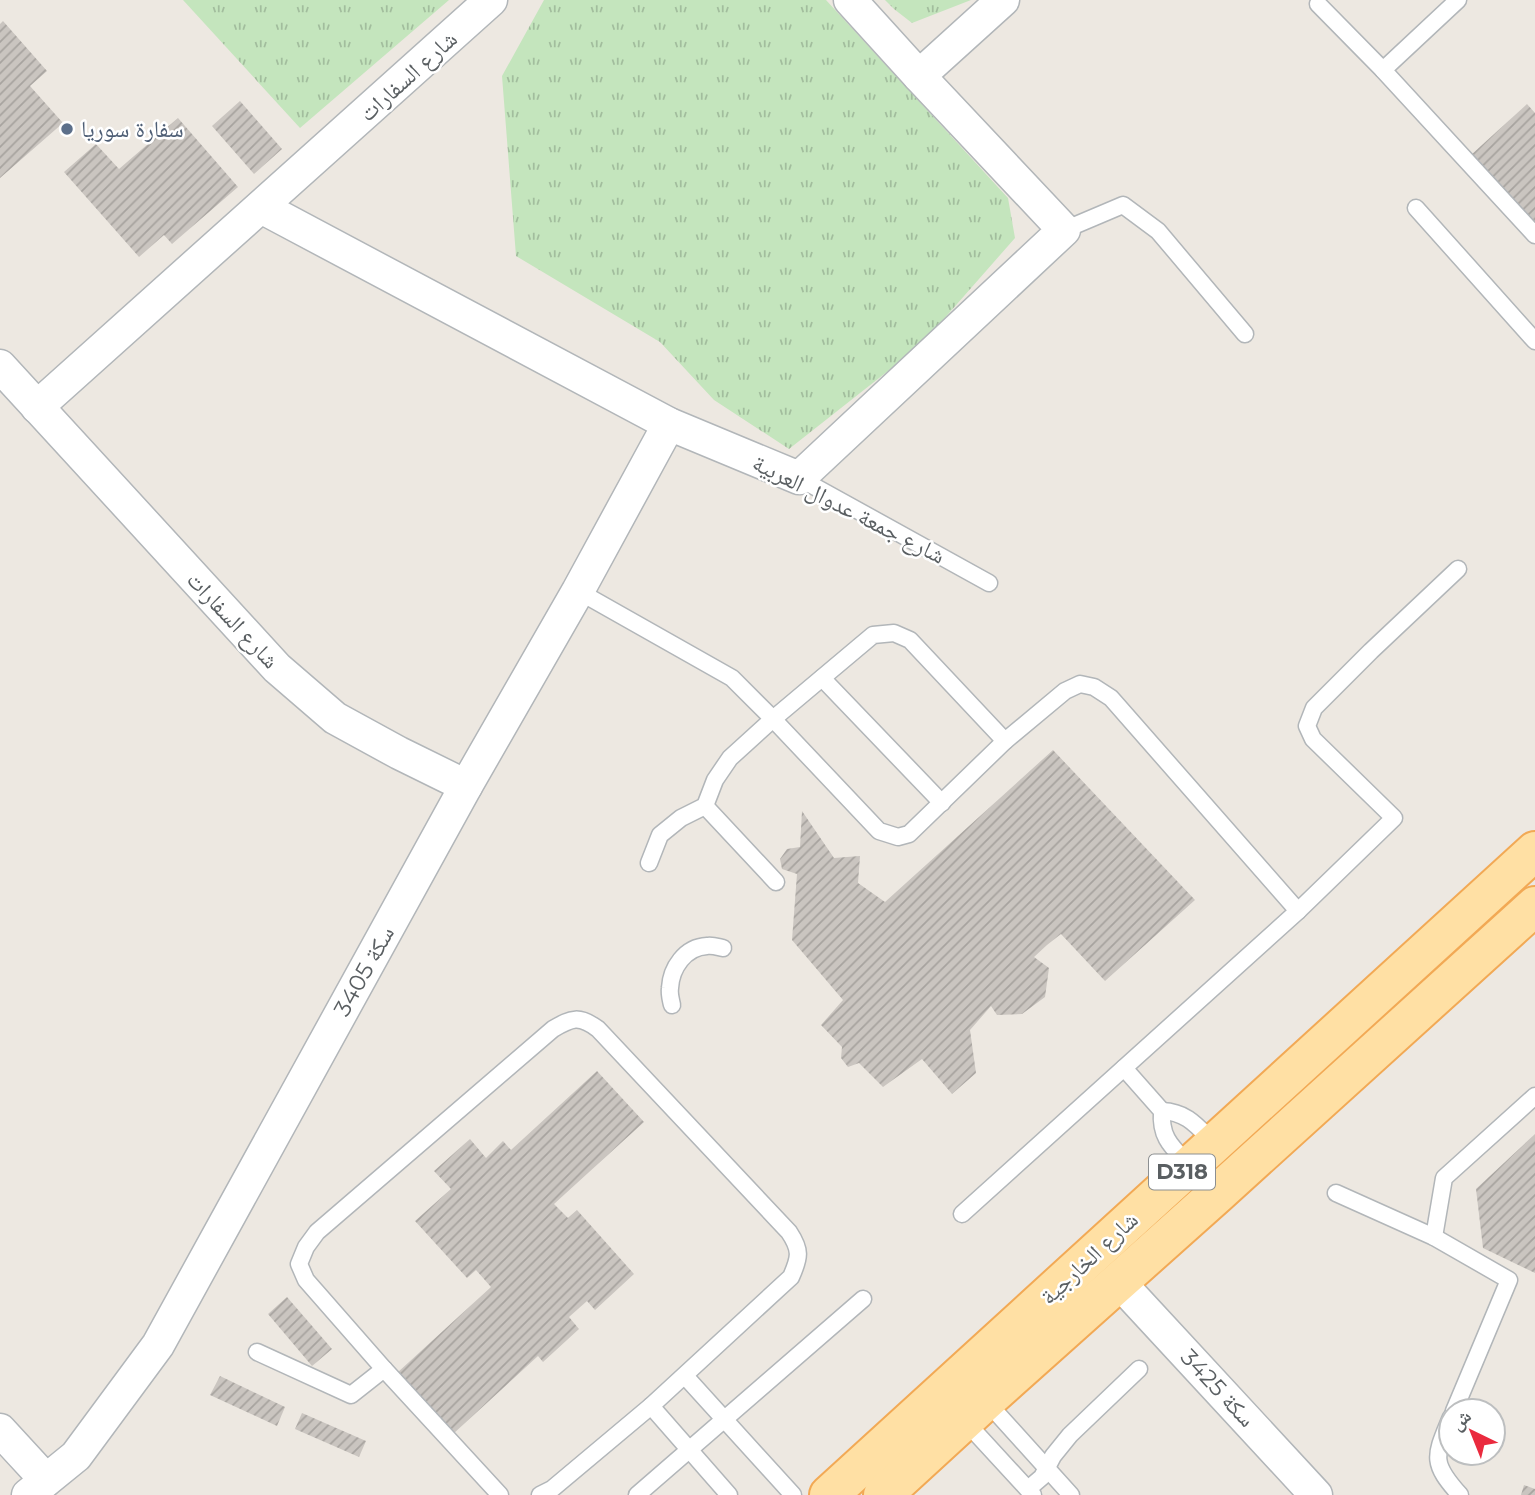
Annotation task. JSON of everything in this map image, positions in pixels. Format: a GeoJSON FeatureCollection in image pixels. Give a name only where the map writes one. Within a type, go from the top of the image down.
{"type":"FeatureCollection","features":[{"type":"Feature","properties":{"kind":"main road","name":"شارع الخارجية"},"geometry":{"type":"LineString","coordinates":[[830,1495],[1535,851]]}},
{"type":"Feature","properties":{"kind":"main road","name":"شارع الخارجية"},"geometry":{"type":"LineString","coordinates":[[883,1495],[1535,906]]}},
{"type":"Feature","properties":{"kind":"main road"},"geometry":{"type":"LineString","coordinates":[[1201,1154],[1229,1183]]}},
{"type":"Feature","properties":{"kind":"main road"},"geometry":{"type":"LineString","coordinates":[[1052,1292],[1073,1283],[1096,1279],[1119,1282],[1118,1257],[1125,1233],[1138,1212]]}},
{"type":"Feature","properties":{"kind":"street","name":"شارع السفارات"},"geometry":{"type":"LineString","coordinates":[[37,407],[491,0]]}},
{"type":"Feature","properties":{"kind":"street"},"geometry":{"type":"LineString","coordinates":[[799,478],[1064,230],[850,0]]}},
{"type":"Feature","properties":{"kind":"street"},"geometry":{"type":"LineString","coordinates":[[919,76],[1003,0]]}},
{"type":"Feature","properties":{"kind":"street"},"geometry":{"type":"LineString","coordinates":[[261,207],[669,424]]}},
{"type":"Feature","properties":{"kind":"street","name":"شارع السفارات"},"geometry":{"type":"LineString","coordinates":[[0,366],[286,676],[335,718],[467,786]]}},
{"type":"Feature","properties":{"kind":"street","name":"شارع جمعة عدوال العربية"},"geometry":{"type":"LineString","coordinates":[[669,424],[799,478]]}},
{"type":"Feature","properties":{"kind":"street","name":"سكة 3405"},"geometry":{"type":"LineString","coordinates":[[37,1487],[76,1456],[158,1346],[669,424]]}},
{"type":"Feature","properties":{"kind":"street","name":"سكة 3425"},"geometry":{"type":"LineString","coordinates":[[1119,1282],[1316,1495]]}},
{"type":"Feature","properties":{"kind":"street"},"geometry":{"type":"LineString","coordinates":[[0,1430],[37,1487]]}},
{"type":"Feature","properties":{"kind":"lane"},"geometry":{"type":"LineString","coordinates":[[1383,70],[1458,0]]}},
{"type":"Feature","properties":{"kind":"lane"},"geometry":{"type":"LineString","coordinates":[[1318,4],[1383,70],[1535,235]]}},
{"type":"Feature","properties":{"kind":"lane"},"geometry":{"type":"LineString","coordinates":[[1064,230],[1123,205],[1158,231],[1245,334]]}},
{"type":"Feature","properties":{"kind":"lane"},"geometry":{"type":"LineString","coordinates":[[1416,208],[1535,341]]}},
{"type":"Feature","properties":{"kind":"lane","name":"شارع جمعة عدوال العربية"},"geometry":{"type":"LineString","coordinates":[[799,478],[989,583]]}},
{"type":"Feature","properties":{"kind":"lane"},"geometry":{"type":"LineString","coordinates":[[962,1214],[1298,911],[1394,818],[1313,739],[1307,726],[1314,708],[1371,650],[1458,569]]}},
{"type":"Feature","properties":{"kind":"lane"},"geometry":{"type":"LineString","coordinates":[[578,591],[732,678],[879,831],[898,837],[909,834],[1006,741],[1065,691],[1080,684],[1094,687],[1111,698],[1298,911]]}},
{"type":"Feature","properties":{"kind":"lane"},"geometry":{"type":"LineString","coordinates":[[649,863],[660,835],[681,818],[705,806],[715,779],[730,758],[873,635],[894,633],[910,640],[1006,741]]}},
{"type":"Feature","properties":{"kind":"lane"},"geometry":{"type":"LineString","coordinates":[[822,678],[942,803]]}},
{"type":"Feature","properties":{"kind":"lane"},"geometry":{"type":"LineString","coordinates":[[705,806],[776,882]]}},
{"type":"Feature","properties":{"kind":"lane"},"geometry":{"type":"LineString","coordinates":[[672,1005],[670,989],[674,971],[681,958],[699,947],[723,948]]}},
{"type":"Feature","properties":{"kind":"lane"},"geometry":{"type":"LineString","coordinates":[[500,1495],[306,1280],[299,1264],[306,1247],[317,1232],[553,1029],[569,1020],[587,1021],[598,1029],[789,1232],[798,1245],[799,1260],[791,1277],[685,1376],[552,1489],[540,1495]]}},
{"type":"Feature","properties":{"kind":"lane"},"geometry":{"type":"LineString","coordinates":[[1124,1068],[1161,1111],[1161,1124],[1172,1147],[1201,1154]]}},
{"type":"Feature","properties":{"kind":"lane"},"geometry":{"type":"LineString","coordinates":[[1434,1237],[1444,1178],[1535,1096]]}},
{"type":"Feature","properties":{"kind":"lane"},"geometry":{"type":"LineString","coordinates":[[1161,1111],[1174,1111],[1186,1117],[1201,1154]]}},
{"type":"Feature","properties":{"kind":"lane"},"geometry":{"type":"LineString","coordinates":[[1336,1193],[1434,1237],[1509,1280],[1460,1397]]}},
{"type":"Feature","properties":{"kind":"lane"},"geometry":{"type":"LineString","coordinates":[[637,1495],[863,1298]]}},
{"type":"Feature","properties":{"kind":"lane"},"geometry":{"type":"LineString","coordinates":[[257,1352],[351,1395],[384,1369]]}},
{"type":"Feature","properties":{"kind":"lane"},"geometry":{"type":"LineString","coordinates":[[975,1410],[1030,1492],[1048,1469],[1061,1445],[1139,1369]]}},
{"type":"Feature","properties":{"kind":"lane"},"geometry":{"type":"LineString","coordinates":[[685,1376],[793,1495]]}},
{"type":"Feature","properties":{"kind":"lane"},"geometry":{"type":"LineString","coordinates":[[651,1406],[729,1495]]}},
{"type":"Feature","properties":{"kind":"lane"},"geometry":{"type":"LineString","coordinates":[[975,1410],[1048,1469],[1067,1495]]}},
{"type":"Feature","properties":{"kind":"lane"},"geometry":{"type":"LineString","coordinates":[[1439,1467],[1443,1476],[1460,1495]]}},
{"type":"Feature","properties":{"kind":"green space"},"geometry":{"type":"Polygon","coordinates":[[[183,0],[449,0],[300,128],[183,0]]]}},
{"type":"Feature","properties":{"kind":"green space"},"geometry":{"type":"Polygon","coordinates":[[[544,0],[826,0],[1008,198],[1015,238],[921,345],[789,449],[714,400],[660,342],[516,256],[502,76],[544,0]]]}},
{"type":"Feature","properties":{"kind":"green space"},"geometry":{"type":"Polygon","coordinates":[[[885,0],[971,0],[912,23],[885,0]]]}},
{"type":"Feature","properties":{"kind":"building"},"geometry":{"type":"Polygon","coordinates":[[[3,21],[47,71],[30,86],[63,123],[0,178],[0,24],[3,21]]]}},
{"type":"Feature","properties":{"kind":"building"},"geometry":{"type":"Polygon","coordinates":[[[240,101],[282,149],[254,174],[212,126],[240,101]]]}},
{"type":"Feature","properties":{"kind":"building"},"geometry":{"type":"Polygon","coordinates":[[[1527,104],[1535,113],[1535,224],[1471,155],[1527,104]]]}},
{"type":"Feature","properties":{"kind":"building"},"geometry":{"type":"Polygon","coordinates":[[[178,118],[238,187],[172,244],[164,235],[139,257],[64,172],[96,144],[119,169],[178,118]]]}},
{"type":"Feature","properties":{"kind":"building"},"geometry":{"type":"Polygon","coordinates":[[[1053,750],[1195,900],[1105,981],[1061,934],[1047,945],[1034,957],[1049,968],[1045,997],[1022,1014],[997,1015],[991,1006],[970,1030],[976,1073],[952,1094],[922,1059],[883,1087],[859,1063],[848,1067],[841,1058],[842,1047],[821,1025],[843,1000],[792,940],[797,874],[782,869],[780,859],[787,849],[800,847],[802,811],[834,858],[860,856],[858,883],[885,902],[1053,750]]]}},
{"type":"Feature","properties":{"kind":"building"},"geometry":{"type":"Polygon","coordinates":[[[597,1071],[644,1122],[554,1204],[568,1218],[577,1210],[634,1274],[595,1310],[587,1301],[569,1317],[579,1329],[543,1362],[538,1356],[453,1434],[397,1373],[491,1287],[476,1270],[467,1278],[415,1221],[451,1189],[434,1171],[470,1139],[486,1158],[503,1141],[511,1150],[597,1071]]]}},
{"type":"Feature","properties":{"kind":"building"},"geometry":{"type":"Polygon","coordinates":[[[1535,1134],[1535,1273],[1483,1248],[1476,1189],[1535,1134]]]}},
{"type":"Feature","properties":{"kind":"building"},"geometry":{"type":"Polygon","coordinates":[[[287,1297],[332,1349],[312,1366],[268,1314],[287,1297]]]}},
{"type":"Feature","properties":{"kind":"building"},"geometry":{"type":"Polygon","coordinates":[[[220,1376],[285,1407],[277,1426],[210,1395],[220,1376]]]}},
{"type":"Feature","properties":{"kind":"building"},"geometry":{"type":"Polygon","coordinates":[[[302,1413],[366,1441],[359,1457],[295,1429],[302,1413]]]}},
{"type":"Feature","properties":{"kind":"building"},"geometry":{"type":"Polygon","coordinates":[[[1524,1485],[1535,1489],[1535,1495],[1521,1495],[1524,1485]]]}},
{"type":"Feature","properties":{"kind":"place","name":"سفارة سوريا"},"geometry":{"type":"Point","coordinates":[67,129]}}]}
